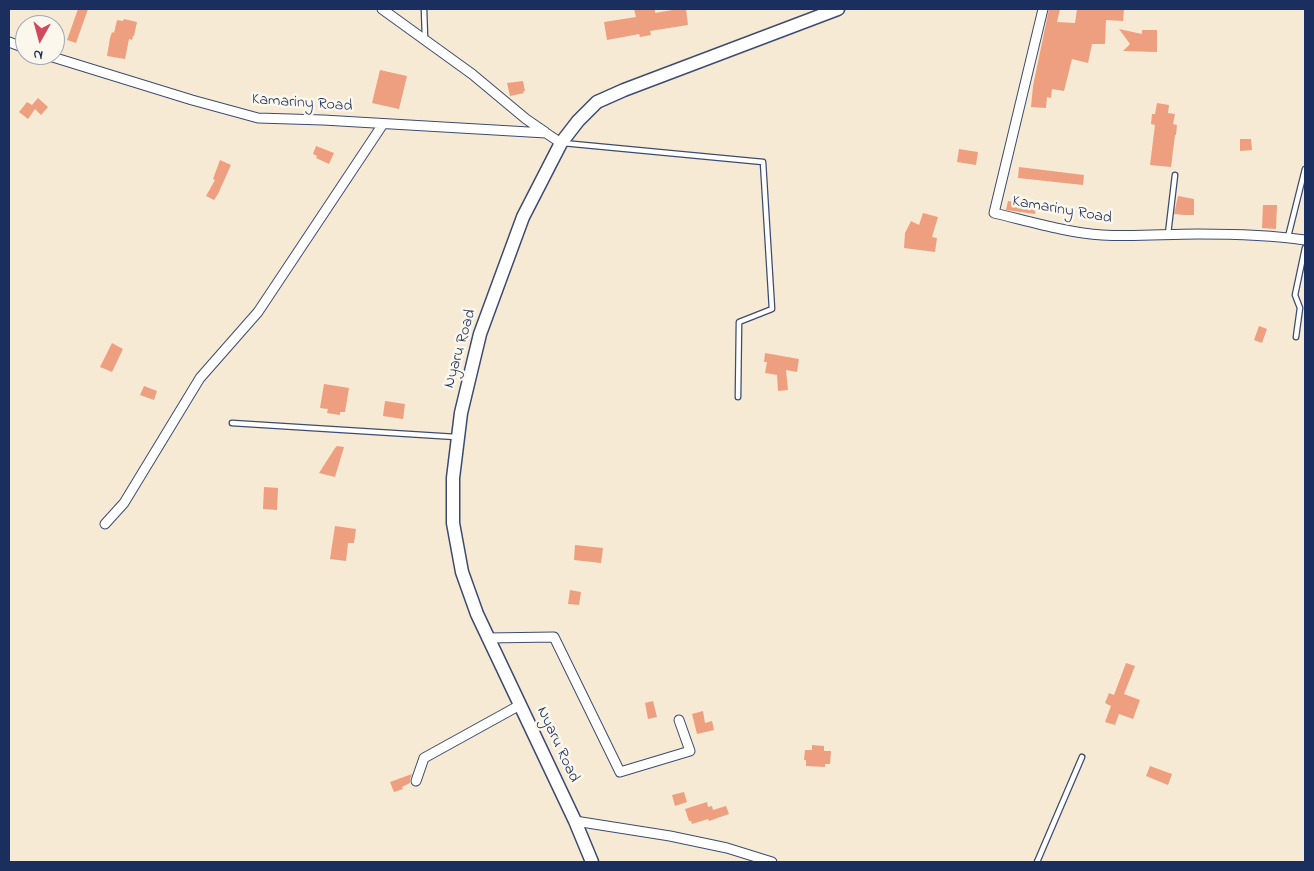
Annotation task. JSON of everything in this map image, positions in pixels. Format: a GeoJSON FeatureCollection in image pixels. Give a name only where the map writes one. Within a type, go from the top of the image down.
{"type":"FeatureCollection","features":[{"type":"Feature","properties":{"kind":"main road","name":"Nyaru Road"},"geometry":{"type":"LineString","coordinates":[[592,862],[575,821],[477,614],[462,572],[453,523],[453,478],[460,413],[480,334],[523,217],[561,143],[578,121],[598,102],[624,90],[838,9]]}},
{"type":"Feature","properties":{"kind":"street"},"geometry":{"type":"LineString","coordinates":[[382,9],[472,74],[526,119],[561,143]]}},
{"type":"Feature","properties":{"kind":"street","name":"Kamariny Road"},"geometry":{"type":"LineString","coordinates":[[1043,9],[994,213],[1061,229],[1100,235],[1198,234],[1288,237],[1305,240]]}},
{"type":"Feature","properties":{"kind":"street","name":"Kamariny Road"},"geometry":{"type":"LineString","coordinates":[[65,61],[258,118],[546,133]]}},
{"type":"Feature","properties":{"kind":"street"},"geometry":{"type":"LineString","coordinates":[[105,524],[124,503],[200,378],[258,312],[383,124]]}},
{"type":"Feature","properties":{"kind":"street"},"geometry":{"type":"LineString","coordinates":[[488,638],[554,636],[620,772],[690,751],[679,720]]}},
{"type":"Feature","properties":{"kind":"street"},"geometry":{"type":"LineString","coordinates":[[416,781],[424,758],[520,705]]}},
{"type":"Feature","properties":{"kind":"street"},"geometry":{"type":"LineString","coordinates":[[575,821],[670,836],[727,848],[772,862]]}},
{"type":"Feature","properties":{"kind":"lane"},"geometry":{"type":"LineString","coordinates":[[424,9],[425,40]]}},
{"type":"Feature","properties":{"kind":"lane"},"geometry":{"type":"LineString","coordinates":[[561,143],[763,162],[772,309],[739,322],[738,397]]}},
{"type":"Feature","properties":{"kind":"lane"},"geometry":{"type":"LineString","coordinates":[[1288,237],[1305,169]]}},
{"type":"Feature","properties":{"kind":"lane"},"geometry":{"type":"LineString","coordinates":[[1168,235],[1175,174]]}},
{"type":"Feature","properties":{"kind":"lane"},"geometry":{"type":"LineString","coordinates":[[1296,337],[1300,308],[1295,295],[1305,248]]}},
{"type":"Feature","properties":{"kind":"lane"},"geometry":{"type":"LineString","coordinates":[[232,423],[458,437]]}},
{"type":"Feature","properties":{"kind":"lane"},"geometry":{"type":"LineString","coordinates":[[1037,862],[1082,758]]}},
{"type":"Feature","properties":{"kind":"building"},"geometry":{"type":"Polygon","coordinates":[[[78,9],[88,9],[76,43],[67,40],[78,9]]]}},
{"type":"Feature","properties":{"kind":"building"},"geometry":{"type":"Polygon","coordinates":[[[634,9],[655,9],[655,13],[686,9],[688,25],[650,31],[651,35],[640,37],[639,34],[607,40],[604,22],[636,17],[634,9]]]}},
{"type":"Feature","properties":{"kind":"building"},"geometry":{"type":"Polygon","coordinates":[[[1049,9],[1060,9],[1057,22],[1075,23],[1077,9],[1124,9],[1123,21],[1106,20],[1105,44],[1092,44],[1088,63],[1072,59],[1064,91],[1052,89],[1051,98],[1047,97],[1046,108],[1031,107],[1033,86],[1049,9]]]}},
{"type":"Feature","properties":{"kind":"building"},"geometry":{"type":"Polygon","coordinates":[[[124,19],[137,22],[134,36],[132,40],[129,39],[125,59],[107,56],[110,38],[112,32],[114,33],[117,20],[123,21],[124,19]]]}},
{"type":"Feature","properties":{"kind":"building"},"geometry":{"type":"Polygon","coordinates":[[[1119,29],[1142,34],[1142,30],[1157,30],[1157,52],[1123,51],[1130,44],[1119,29]]]}},
{"type":"Feature","properties":{"kind":"building"},"geometry":{"type":"Polygon","coordinates":[[[380,70],[407,76],[399,109],[372,103],[380,70]]]}},
{"type":"Feature","properties":{"kind":"building"},"geometry":{"type":"Polygon","coordinates":[[[523,81],[524,93],[510,96],[507,83],[523,81]]]}},
{"type":"Feature","properties":{"kind":"building"},"geometry":{"type":"Polygon","coordinates":[[[38,98],[48,107],[41,115],[35,109],[28,119],[19,112],[27,102],[32,105],[38,98]]]}},
{"type":"Feature","properties":{"kind":"building"},"geometry":{"type":"Polygon","coordinates":[[[1157,103],[1169,105],[1168,113],[1175,114],[1173,124],[1177,125],[1171,167],[1150,165],[1155,125],[1151,124],[1152,114],[1155,114],[1157,103]]]}},
{"type":"Feature","properties":{"kind":"building"},"geometry":{"type":"Polygon","coordinates":[[[1240,139],[1251,139],[1252,150],[1240,151],[1240,139]]]}},
{"type":"Feature","properties":{"kind":"building"},"geometry":{"type":"Polygon","coordinates":[[[316,146],[334,153],[329,164],[316,158],[317,156],[313,154],[316,146]]]}},
{"type":"Feature","properties":{"kind":"building"},"geometry":{"type":"Polygon","coordinates":[[[959,149],[978,152],[976,165],[957,162],[959,149]]]}},
{"type":"Feature","properties":{"kind":"building"},"geometry":{"type":"Polygon","coordinates":[[[220,160],[231,165],[214,200],[206,196],[215,180],[213,179],[220,160]]]}},
{"type":"Feature","properties":{"kind":"building"},"geometry":{"type":"Polygon","coordinates":[[[1019,167],[1084,175],[1083,185],[1018,178],[1019,167]]]}},
{"type":"Feature","properties":{"kind":"building"},"geometry":{"type":"Polygon","coordinates":[[[1178,196],[1194,199],[1194,215],[1174,214],[1178,196]]]}},
{"type":"Feature","properties":{"kind":"building"},"geometry":{"type":"Polygon","coordinates":[[[1008,201],[1036,205],[1035,214],[1006,210],[1008,201]]]}},
{"type":"Feature","properties":{"kind":"building"},"geometry":{"type":"Polygon","coordinates":[[[1263,205],[1277,205],[1276,229],[1262,228],[1263,205]]]}},
{"type":"Feature","properties":{"kind":"building"},"geometry":{"type":"Polygon","coordinates":[[[923,213],[938,217],[932,237],[937,238],[935,252],[904,248],[905,233],[911,221],[919,225],[923,213]]]}},
{"type":"Feature","properties":{"kind":"building"},"geometry":{"type":"Polygon","coordinates":[[[1259,326],[1267,329],[1262,343],[1254,340],[1259,326]]]}},
{"type":"Feature","properties":{"kind":"building"},"geometry":{"type":"Polygon","coordinates":[[[112,343],[123,349],[112,372],[100,367],[112,343]]]}},
{"type":"Feature","properties":{"kind":"building"},"geometry":{"type":"Polygon","coordinates":[[[765,353],[799,359],[797,372],[786,370],[788,390],[778,391],[777,375],[765,373],[767,362],[764,362],[765,353]]]}},
{"type":"Feature","properties":{"kind":"building"},"geometry":{"type":"Polygon","coordinates":[[[324,384],[349,388],[345,412],[340,412],[340,415],[327,413],[328,409],[320,408],[324,384]]]}},
{"type":"Feature","properties":{"kind":"building"},"geometry":{"type":"Polygon","coordinates":[[[144,386],[157,391],[154,400],[140,395],[144,386]]]}},
{"type":"Feature","properties":{"kind":"building"},"geometry":{"type":"Polygon","coordinates":[[[385,401],[405,404],[403,419],[383,416],[385,401]]]}},
{"type":"Feature","properties":{"kind":"building"},"geometry":{"type":"Polygon","coordinates":[[[337,446],[344,447],[335,477],[319,473],[335,448],[337,446]]]}},
{"type":"Feature","properties":{"kind":"building"},"geometry":{"type":"Polygon","coordinates":[[[264,487],[278,488],[277,510],[263,509],[264,487]]]}},
{"type":"Feature","properties":{"kind":"building"},"geometry":{"type":"Polygon","coordinates":[[[335,526],[356,529],[354,543],[348,543],[346,561],[330,559],[335,526]]]}},
{"type":"Feature","properties":{"kind":"building"},"geometry":{"type":"Polygon","coordinates":[[[575,545],[603,548],[601,563],[574,560],[575,545]]]}},
{"type":"Feature","properties":{"kind":"building"},"geometry":{"type":"Polygon","coordinates":[[[570,590],[581,592],[579,605],[568,604],[570,590]]]}},
{"type":"Feature","properties":{"kind":"building"},"geometry":{"type":"Polygon","coordinates":[[[1126,663],[1135,666],[1124,694],[1140,700],[1133,719],[1119,714],[1115,725],[1105,722],[1111,706],[1105,703],[1109,693],[1114,695],[1126,663]]]}},
{"type":"Feature","properties":{"kind":"building"},"geometry":{"type":"Polygon","coordinates":[[[653,701],[657,717],[648,719],[645,703],[653,701]]]}},
{"type":"Feature","properties":{"kind":"building"},"geometry":{"type":"Polygon","coordinates":[[[703,711],[705,723],[712,721],[714,730],[697,734],[692,714],[703,711]]]}},
{"type":"Feature","properties":{"kind":"building"},"geometry":{"type":"Polygon","coordinates":[[[812,745],[824,746],[824,751],[831,751],[830,764],[825,764],[825,767],[806,766],[806,760],[804,760],[805,750],[812,750],[812,745]]]}},
{"type":"Feature","properties":{"kind":"building"},"geometry":{"type":"Polygon","coordinates":[[[1150,766],[1172,774],[1168,785],[1146,776],[1150,766]]]}},
{"type":"Feature","properties":{"kind":"building"},"geometry":{"type":"Polygon","coordinates":[[[412,774],[410,783],[402,787],[403,789],[394,792],[390,782],[412,774]]]}},
{"type":"Feature","properties":{"kind":"building"},"geometry":{"type":"Polygon","coordinates":[[[684,792],[687,802],[675,806],[672,795],[684,792]]]}},
{"type":"Feature","properties":{"kind":"building"},"geometry":{"type":"Polygon","coordinates":[[[707,802],[708,807],[712,806],[713,810],[726,806],[729,814],[709,821],[708,819],[692,824],[685,809],[707,802]]]}}]}
